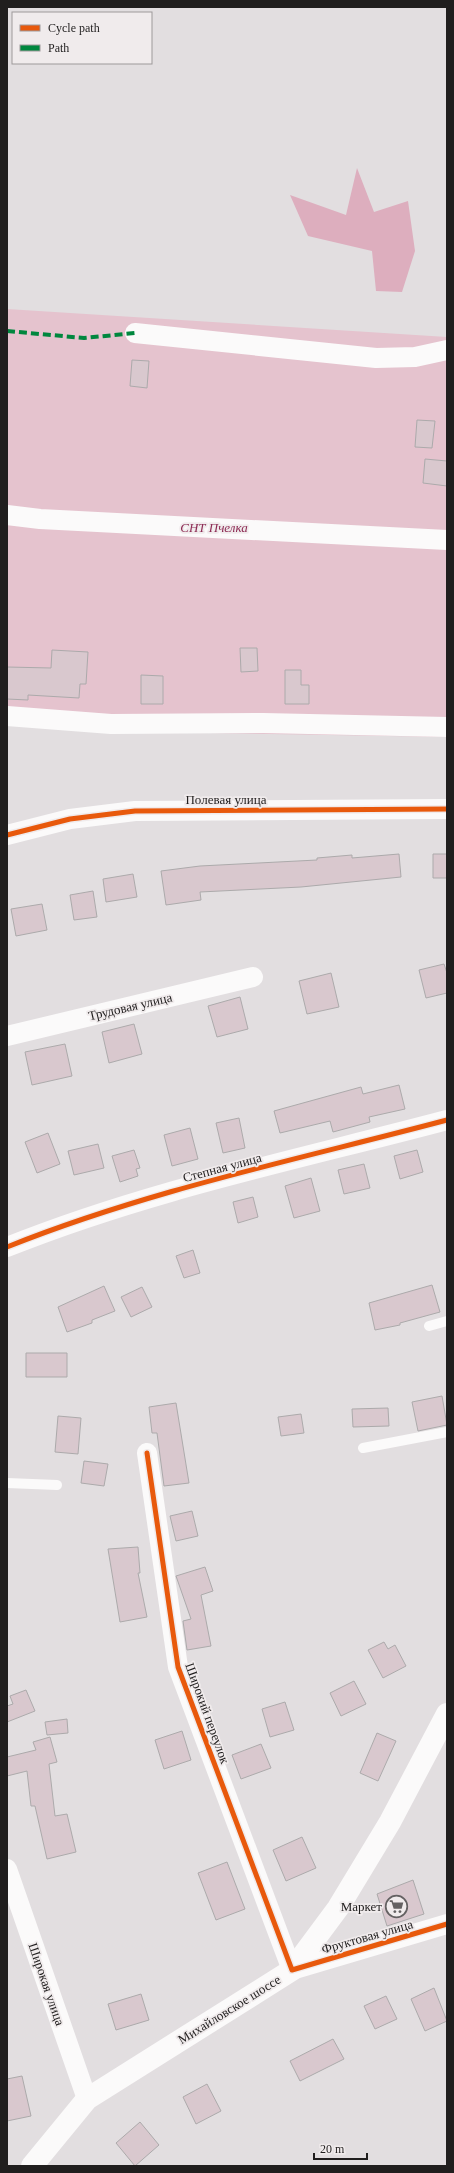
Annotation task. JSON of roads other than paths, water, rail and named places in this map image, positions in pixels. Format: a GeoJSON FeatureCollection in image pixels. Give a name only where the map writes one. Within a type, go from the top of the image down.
{"type":"FeatureCollection","features":[{"type":"Feature","properties":{"kind":"main road","name":"Михайловское шоссе"},"geometry":{"type":"LineString","coordinates":[[32,2166],[87,2099],[292,1970],[342,1902],[390,1822],[447,1714]]}},
{"type":"Feature","properties":{"kind":"street"},"geometry":{"type":"LineString","coordinates":[[135,333],[376,358],[415,358],[447,350]]}},
{"type":"Feature","properties":{"kind":"street"},"geometry":{"type":"LineString","coordinates":[[7,515],[40,519],[447,540]]}},
{"type":"Feature","properties":{"kind":"street"},"geometry":{"type":"LineString","coordinates":[[7,716],[111,724],[263,723],[447,727]]}},
{"type":"Feature","properties":{"kind":"street","name":"Полевая улица"},"geometry":{"type":"LineString","coordinates":[[7,835],[70,819],[135,811],[447,809]]}},
{"type":"Feature","properties":{"kind":"street","name":"Трудовая улица"},"geometry":{"type":"LineString","coordinates":[[7,1036],[253,977]]}},
{"type":"Feature","properties":{"kind":"street","name":"Степная улица"},"geometry":{"type":"LineString","coordinates":[[7,1247],[45,1232],[138,1201],[447,1120]]}},
{"type":"Feature","properties":{"kind":"street","name":"Широкий переулок"},"geometry":{"type":"LineString","coordinates":[[147,1453],[178,1667],[292,1970]]}},
{"type":"Feature","properties":{"kind":"street","name":"Широкая улица"},"geometry":{"type":"LineString","coordinates":[[7,1869],[87,2099]]}},
{"type":"Feature","properties":{"kind":"street","name":"Фруктовая улица"},"geometry":{"type":"LineString","coordinates":[[292,1970],[447,1924]]}},
{"type":"Feature","properties":{"kind":"lane"},"geometry":{"type":"LineString","coordinates":[[430,1326],[447,1321]]}},
{"type":"Feature","properties":{"kind":"lane"},"geometry":{"type":"LineString","coordinates":[[363,1448],[447,1432]]}},
{"type":"Feature","properties":{"kind":"lane"},"geometry":{"type":"LineString","coordinates":[[7,1483],[57,1485]]}},
{"type":"Feature","properties":{"kind":"place","name":"Маркет"},"geometry":{"type":"Point","coordinates":[397,1906]}},
{"type":"Feature","properties":{"kind":"park label","name":"СНТ Пчелка"},"geometry":{"type":"Point","coordinates":[214,527]}}]}
